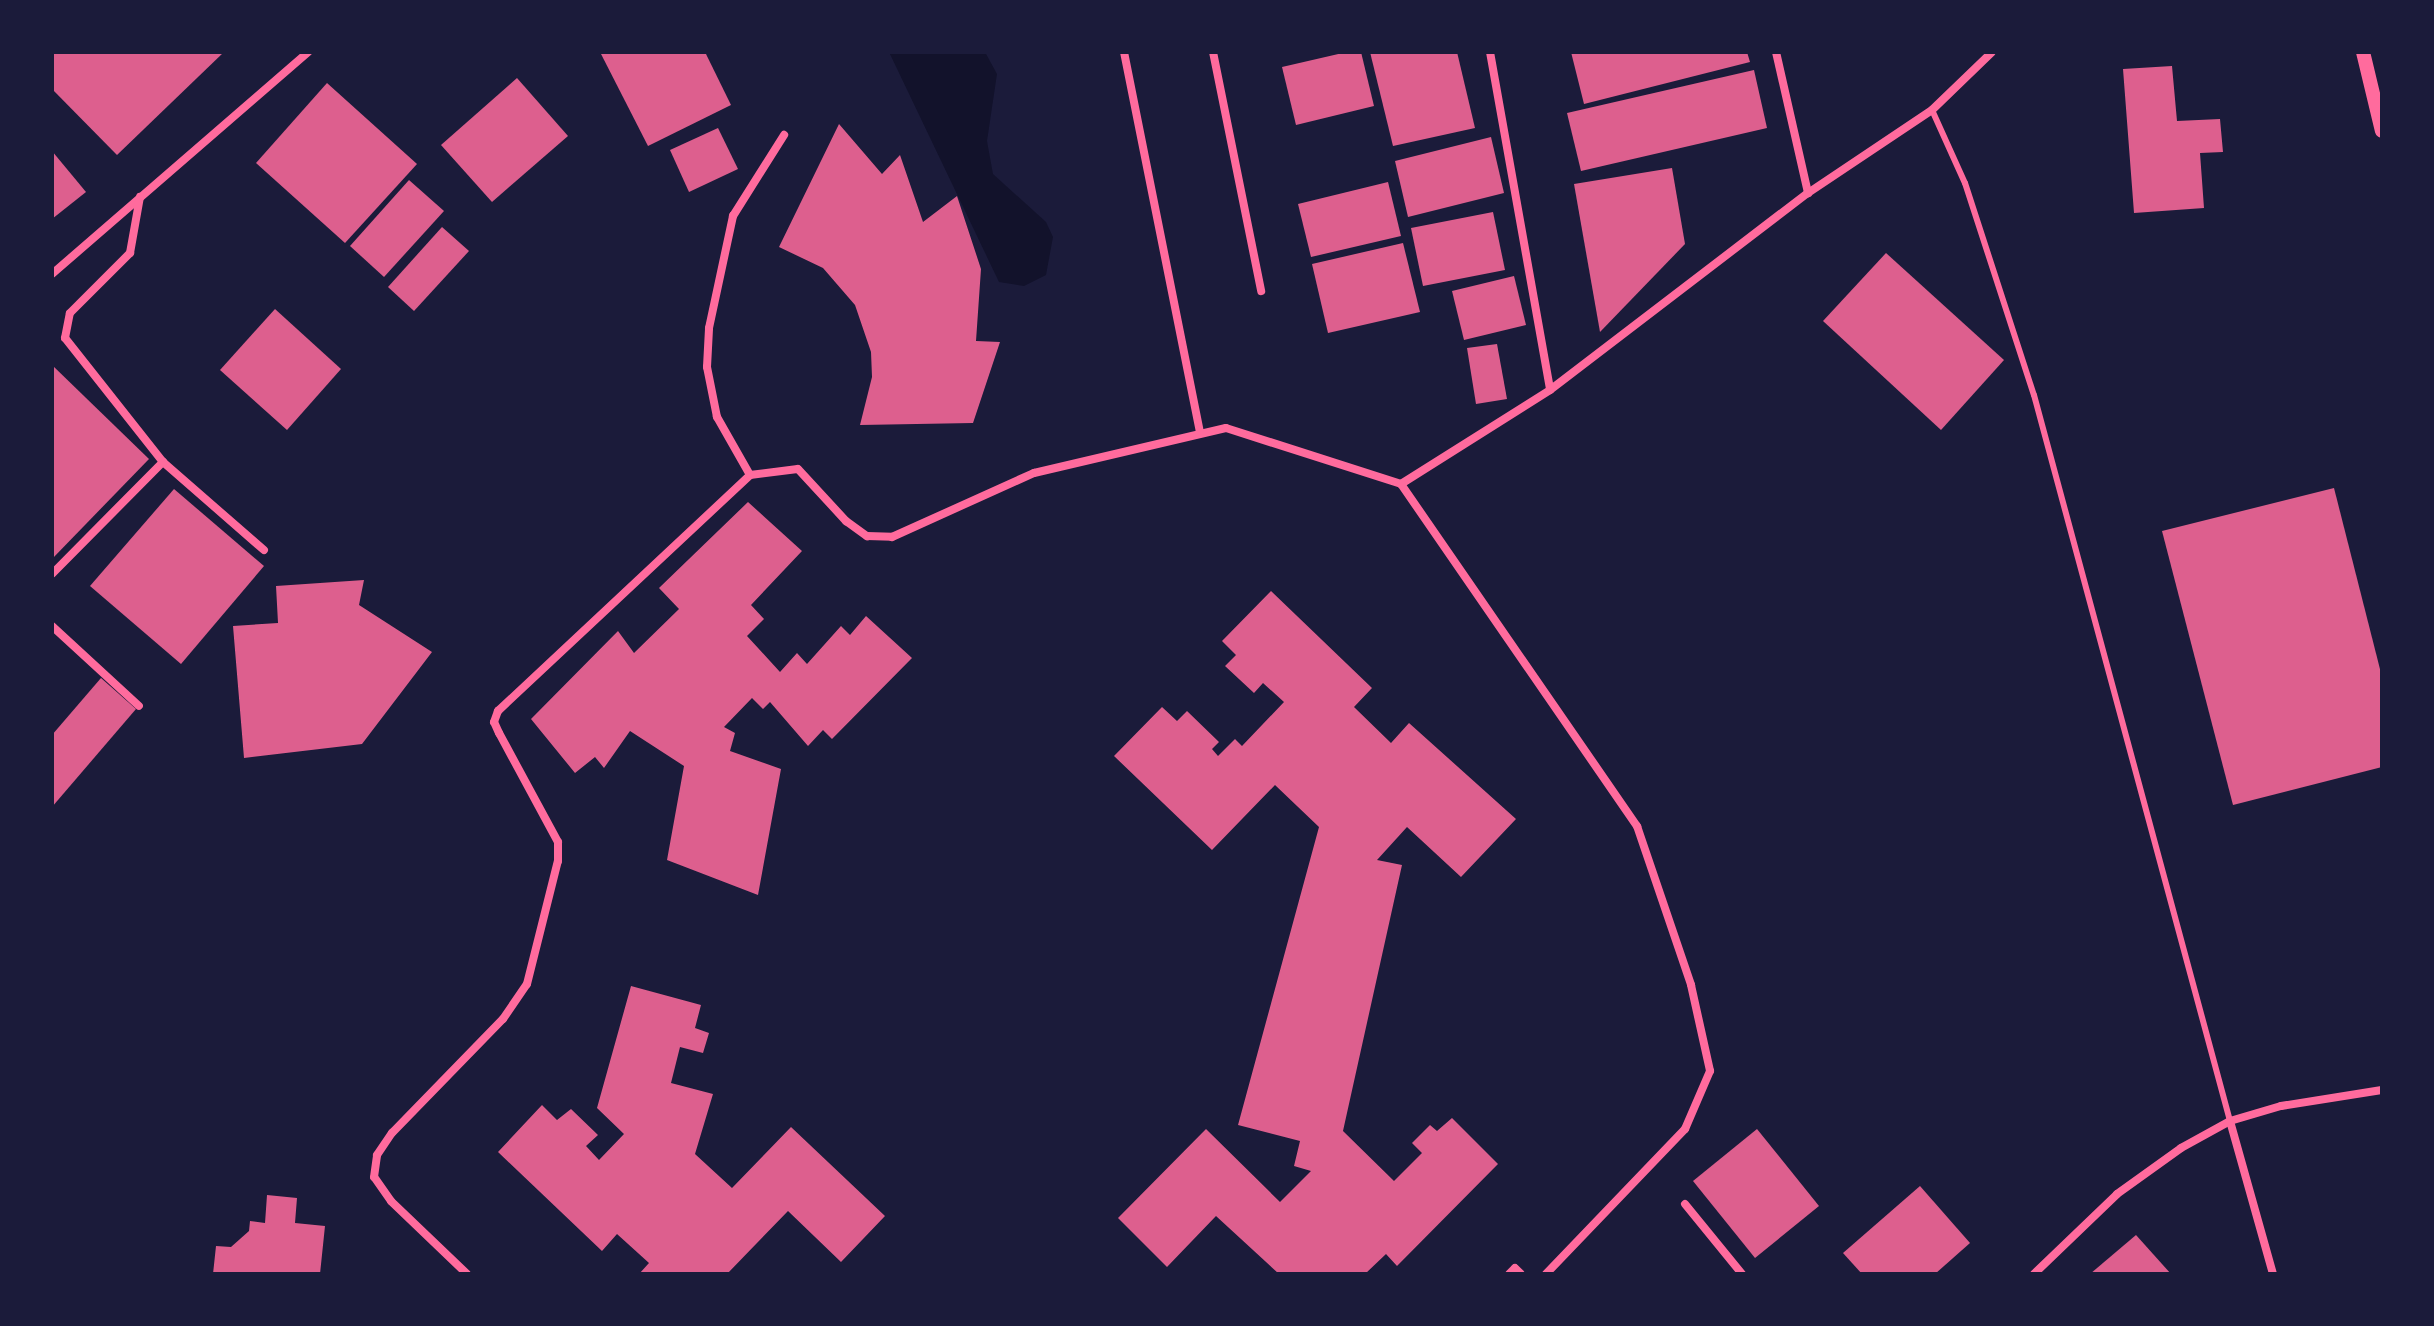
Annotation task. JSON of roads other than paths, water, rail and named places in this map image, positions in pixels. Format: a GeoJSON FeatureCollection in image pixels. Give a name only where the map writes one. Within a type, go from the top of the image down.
{"type":"FeatureCollection","features":[{"type":"Feature","properties":{"kind":"street"},"geometry":{"type":"LineString","coordinates":[[52,274],[308,52]]}},
{"type":"Feature","properties":{"kind":"street"},"geometry":{"type":"LineString","coordinates":[[1124,52],[1200,431]]}},
{"type":"Feature","properties":{"kind":"street"},"geometry":{"type":"LineString","coordinates":[[1213,52],[1261,291]]}},
{"type":"Feature","properties":{"kind":"street"},"geometry":{"type":"LineString","coordinates":[[1490,52],[1550,390]]}},
{"type":"Feature","properties":{"kind":"street"},"geometry":{"type":"LineString","coordinates":[[1776,52],[1808,193]]}},
{"type":"Feature","properties":{"kind":"street"},"geometry":{"type":"LineString","coordinates":[[1401,484],[1550,390],[1808,193],[1932,110],[1992,52]]}},
{"type":"Feature","properties":{"kind":"street"},"geometry":{"type":"LineString","coordinates":[[2363,52],[2382,131]]}},
{"type":"Feature","properties":{"kind":"street"},"geometry":{"type":"LineString","coordinates":[[750,475],[717,417],[707,367],[709,328],[733,216],[784,135]]}},
{"type":"Feature","properties":{"kind":"street"},"geometry":{"type":"LineString","coordinates":[[140,197],[130,253],[70,313],[65,338],[163,462],[264,550]]}},
{"type":"Feature","properties":{"kind":"street"},"geometry":{"type":"LineString","coordinates":[[467,1274],[391,1201],[374,1177],[377,1155],[392,1133],[503,1019],[527,984],[558,861],[558,842],[499,733],[494,722],[498,711],[750,475],[798,469],[846,521],[867,536],[892,537],[1034,473],[1200,431],[1226,428],[1401,484],[1637,826],[1691,985],[1710,1071],[1685,1129],[1546,1274]]}},
{"type":"Feature","properties":{"kind":"street"},"geometry":{"type":"LineString","coordinates":[[52,574],[163,462]]}},
{"type":"Feature","properties":{"kind":"street"},"geometry":{"type":"LineString","coordinates":[[52,626],[139,706]]}},
{"type":"Feature","properties":{"kind":"street"},"geometry":{"type":"LineString","coordinates":[[2034,1274],[2117,1194],[2181,1148],[2230,1121],[2281,1106],[2382,1090]]}},
{"type":"Feature","properties":{"kind":"street"},"geometry":{"type":"LineString","coordinates":[[2230,1121],[2273,1274]]}},
{"type":"Feature","properties":{"kind":"street"},"geometry":{"type":"LineString","coordinates":[[1685,1204],[1742,1274]]}},
{"type":"Feature","properties":{"kind":"street"},"geometry":{"type":"LineString","coordinates":[[1509,1274],[1515,1268],[1521,1274]]}},
{"type":"Feature","properties":{"kind":"lane"},"geometry":{"type":"LineString","coordinates":[[1932,110],[1965,183],[2034,395],[2230,1121]]}}]}
